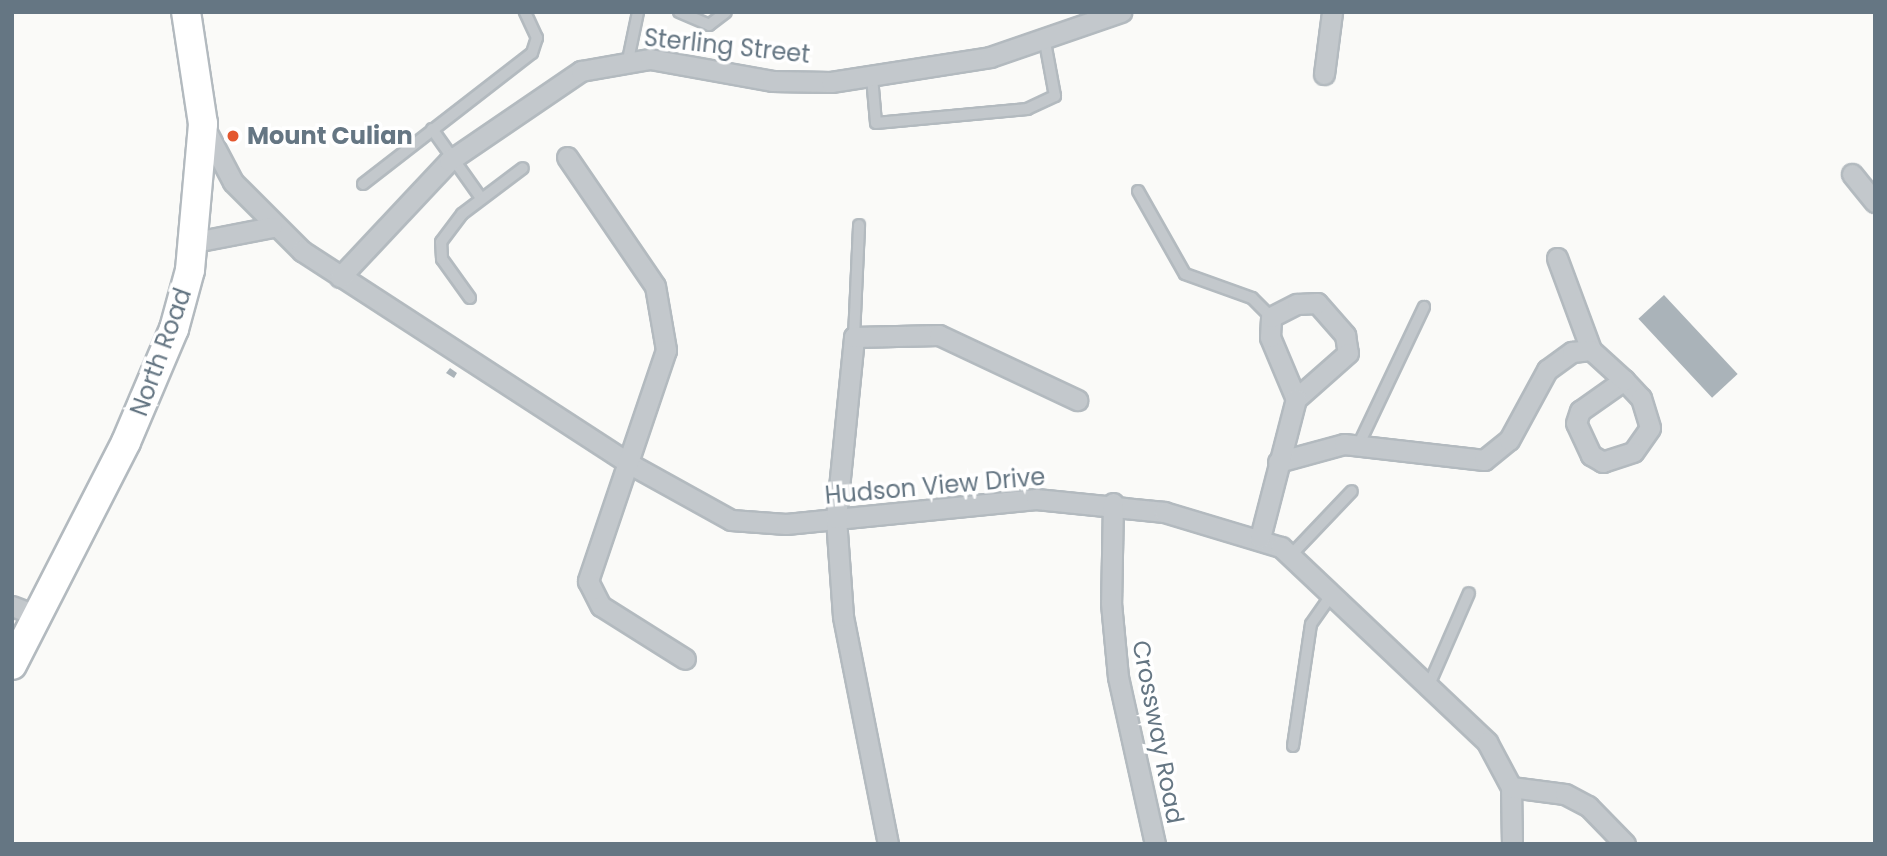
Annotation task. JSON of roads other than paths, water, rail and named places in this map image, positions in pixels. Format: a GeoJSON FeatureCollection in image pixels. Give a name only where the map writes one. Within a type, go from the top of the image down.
{"type":"FeatureCollection","features":[{"type":"Feature","properties":{"kind":"main road","name":"North Road"},"geometry":{"type":"LineString","coordinates":[[12,665],[24,611],[151,387],[174,329],[195,242],[203,124],[186,12]]}},
{"type":"Feature","properties":{"kind":"street"},"geometry":{"type":"LineString","coordinates":[[1324,74],[1332,12]]}},
{"type":"Feature","properties":{"kind":"street","name":"Sterling Street"},"geometry":{"type":"LineString","coordinates":[[620,61],[772,81],[872,77],[1045,42],[1110,14]]}},
{"type":"Feature","properties":{"kind":"street"},"geometry":{"type":"LineString","coordinates":[[340,277],[452,159],[551,88],[620,61]]}},
{"type":"Feature","properties":{"kind":"street","name":"Hudson View Drive"},"geometry":{"type":"LineString","coordinates":[[203,124],[233,182],[272,227],[340,277],[630,464],[731,520],[786,524],[1036,499],[1113,503],[1260,538],[1291,555],[1334,591],[1487,742],[1511,787],[1512,844]]}},
{"type":"Feature","properties":{"kind":"street"},"geometry":{"type":"LineString","coordinates":[[567,157],[612,218],[658,299],[666,350],[630,464],[588,566],[588,581],[601,606],[685,659]]}},
{"type":"Feature","properties":{"kind":"street"},"geometry":{"type":"LineString","coordinates":[[1852,174],[1875,202]]}},
{"type":"Feature","properties":{"kind":"street"},"geometry":{"type":"LineString","coordinates":[[195,242],[272,227]]}},
{"type":"Feature","properties":{"kind":"street"},"geometry":{"type":"LineString","coordinates":[[1557,258],[1591,350],[1624,380]]}},
{"type":"Feature","properties":{"kind":"street"},"geometry":{"type":"LineString","coordinates":[[1260,538],[1296,398],[1336,368],[1348,353],[1345,335],[1317,303],[1297,304],[1271,317],[1270,337],[1296,398]]}},
{"type":"Feature","properties":{"kind":"street"},"geometry":{"type":"LineString","coordinates":[[888,844],[843,616],[836,518],[854,337],[939,334],[1077,400]]}},
{"type":"Feature","properties":{"kind":"street"},"geometry":{"type":"LineString","coordinates":[[1278,462],[1319,446],[1358,446],[1484,460],[1509,440],[1546,370],[1572,352],[1591,350]]}},
{"type":"Feature","properties":{"kind":"street","name":"Crossway Road"},"geometry":{"type":"LineString","coordinates":[[1113,503],[1111,604],[1118,677],[1155,844]]}},
{"type":"Feature","properties":{"kind":"street"},"geometry":{"type":"LineString","coordinates":[[1511,787],[1565,794],[1588,806],[1625,844]]}},
{"type":"Feature","properties":{"kind":"lane"},"geometry":{"type":"LineString","coordinates":[[363,184],[531,53],[537,38],[525,12]]}},
{"type":"Feature","properties":{"kind":"lane"},"geometry":{"type":"LineString","coordinates":[[620,61],[638,12]]}},
{"type":"Feature","properties":{"kind":"lane"},"geometry":{"type":"LineString","coordinates":[[679,12],[709,25],[726,12]]}},
{"type":"Feature","properties":{"kind":"lane"},"geometry":{"type":"LineString","coordinates":[[872,77],[876,123],[1027,109],[1055,96],[1045,42]]}},
{"type":"Feature","properties":{"kind":"lane"},"geometry":{"type":"LineString","coordinates":[[432,129],[481,198]]}},
{"type":"Feature","properties":{"kind":"lane"},"geometry":{"type":"LineString","coordinates":[[470,298],[442,259],[441,242],[481,198],[523,168]]}},
{"type":"Feature","properties":{"kind":"lane"},"geometry":{"type":"LineString","coordinates":[[1138,191],[1185,274],[1252,298],[1271,317]]}},
{"type":"Feature","properties":{"kind":"lane"},"geometry":{"type":"LineString","coordinates":[[854,337],[859,225]]}},
{"type":"Feature","properties":{"kind":"lane"},"geometry":{"type":"LineString","coordinates":[[1358,446],[1424,307]]}},
{"type":"Feature","properties":{"kind":"lane"},"geometry":{"type":"LineString","coordinates":[[1291,555],[1352,491]]}},
{"type":"Feature","properties":{"kind":"lane"},"geometry":{"type":"LineString","coordinates":[[1293,746],[1311,624],[1334,591]]}},
{"type":"Feature","properties":{"kind":"lane"},"geometry":{"type":"LineString","coordinates":[[1429,685],[1469,593]]}},
{"type":"Feature","properties":{"kind":"place","name":"Mount Culian"},"geometry":{"type":"Point","coordinates":[233,136]}}]}
